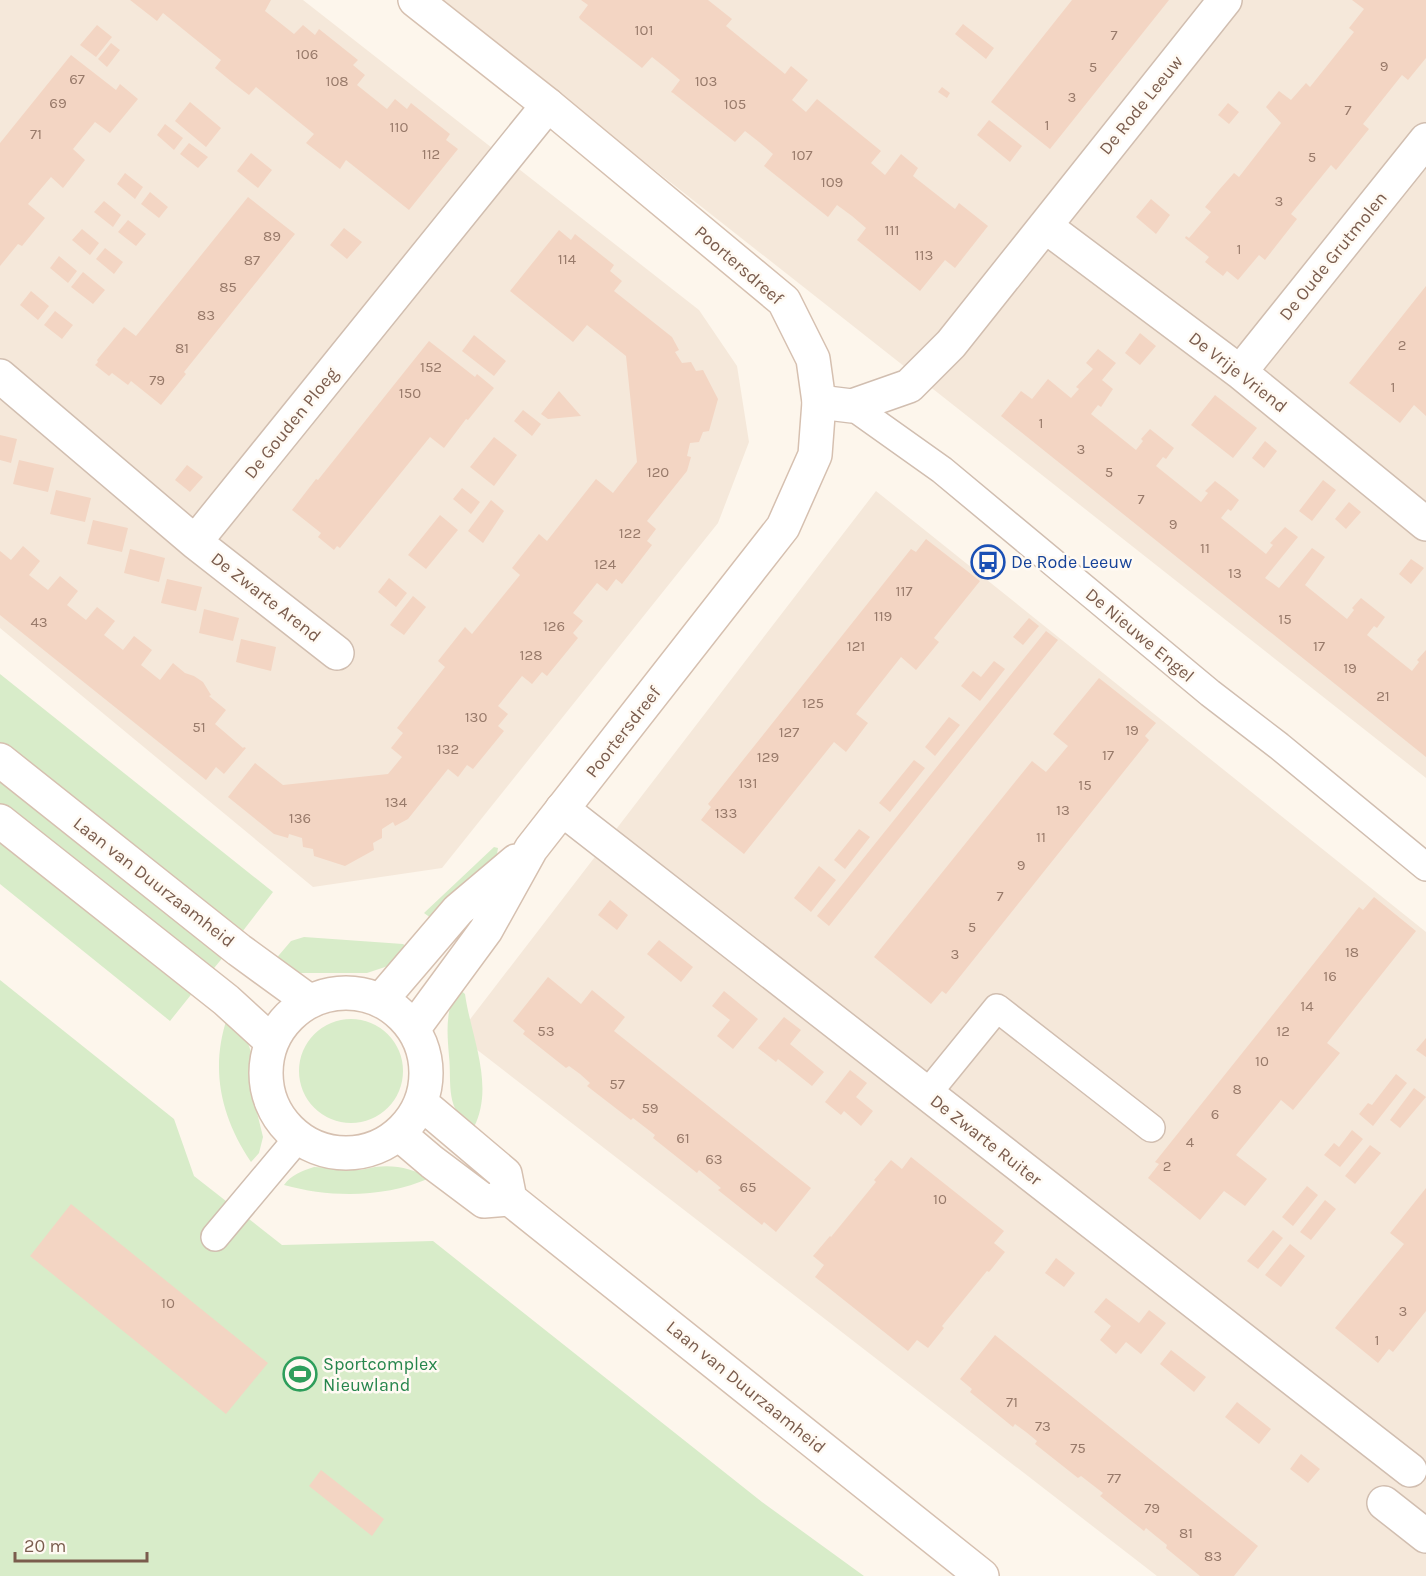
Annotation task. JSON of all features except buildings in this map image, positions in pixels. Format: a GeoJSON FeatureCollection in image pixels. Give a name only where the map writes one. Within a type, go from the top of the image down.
{"type":"FeatureCollection","features":[{"type":"Feature","properties":{"kind":"street","name":"Poortersdreef"},"geometry":{"type":"LineString","coordinates":[[414,1028],[486,930],[531,849],[783,527],[814,455],[819,402],[813,359],[784,301],[548,105],[415,0]]}},
{"type":"Feature","properties":{"kind":"street","name":"De Rode Leeuw"},"geometry":{"type":"LineString","coordinates":[[819,402],[852,406],[909,386],[951,344],[1225,0]]}},
{"type":"Feature","properties":{"kind":"street","name":"De Gouden Ploeg"},"geometry":{"type":"LineString","coordinates":[[195,542],[548,105]]}},
{"type":"Feature","properties":{"kind":"street","name":"De Oude Grutmolen"},"geometry":{"type":"LineString","coordinates":[[1240,372],[1426,140]]}},
{"type":"Feature","properties":{"kind":"street","name":"De Vrije Vriend"},"geometry":{"type":"LineString","coordinates":[[1045,226],[1240,372],[1426,524]]}},
{"type":"Feature","properties":{"kind":"street"},"geometry":{"type":"LineString","coordinates":[[0,376],[195,542]]}},
{"type":"Feature","properties":{"kind":"street","name":"De Zwarte Arend"},"geometry":{"type":"LineString","coordinates":[[195,542],[337,653]]}},
{"type":"Feature","properties":{"kind":"street","name":"Laan van Duurzaamheid"},"geometry":{"type":"LineString","coordinates":[[0,760],[239,950],[309,1001]]}},
{"type":"Feature","properties":{"kind":"street","name":"De Zwarte Ruiter"},"geometry":{"type":"LineString","coordinates":[[562,809],[1410,1470]]}},
{"type":"Feature","properties":{"kind":"street"},"geometry":{"type":"LineString","coordinates":[[0,821],[226,1000],[272,1042]]}},
{"type":"Feature","properties":{"kind":"street","name":"Poortersdreef"},"geometry":{"type":"LineString","coordinates":[[381,1000],[458,910],[531,849]]}},
{"type":"Feature","properties":{"kind":"street"},"geometry":{"type":"LineString","coordinates":[[345,993],[364,994],[381,1000],[414,1028],[422,1046],[426,1064],[426,1084],[421,1102],[399,1134],[380,1146],[360,1153],[338,1154],[317,1149],[298,1138],[279,1119],[268,1094],[266,1068],[272,1042],[287,1018],[309,1001],[326,995],[345,993]]}},
{"type":"Feature","properties":{"kind":"street"},"geometry":{"type":"LineString","coordinates":[[399,1134],[484,1201],[510,1199],[505,1174],[421,1102]]}},
{"type":"Feature","properties":{"kind":"street","name":"Laan van Duurzaamheid"},"geometry":{"type":"LineString","coordinates":[[510,1199],[981,1576]]}},
{"type":"Feature","properties":{"kind":"street"},"geometry":{"type":"LineString","coordinates":[[1384,1503],[1426,1536]]}},
{"type":"Feature","properties":{"kind":"lane","name":"De Nieuwe Engel"},"geometry":{"type":"LineString","coordinates":[[852,406],[942,470],[1210,693],[1279,746],[1426,867]]}},
{"type":"Feature","properties":{"kind":"lane"},"geometry":{"type":"LineString","coordinates":[[927,1094],[997,1008],[1151,1128]]}},
{"type":"Feature","properties":{"kind":"lane"},"geometry":{"type":"LineString","coordinates":[[215,1236],[298,1138]]}},
{"type":"Feature","properties":{"kind":"shaded area"},"geometry":{"type":"Polygon","coordinates":[[[0,0],[303,0],[699,310],[737,366],[749,442],[718,523],[442,868],[313,887],[0,628],[0,0]]]}},
{"type":"Feature","properties":{"kind":"shaded area"},"geometry":{"type":"Polygon","coordinates":[[[439,0],[1426,0],[1426,778],[933,389],[439,0]]]}},
{"type":"Feature","properties":{"kind":"shaded area"},"geometry":{"type":"Polygon","coordinates":[[[876,491],[1426,932],[1426,1576],[1157,1576],[458,1035],[876,491]]]}},
{"type":"Feature","properties":{"kind":"green space"},"geometry":{"type":"Polygon","coordinates":[[[0,674],[273,892],[239,936],[0,745],[0,674]]]}},
{"type":"Feature","properties":{"kind":"green space"},"geometry":{"type":"Polygon","coordinates":[[[0,776],[224,956],[210,973],[0,804],[0,776]]]}},
{"type":"Feature","properties":{"kind":"green space"},"geometry":{"type":"Polygon","coordinates":[[[0,836],[194,991],[170,1021],[0,884],[0,836]]]}},
{"type":"Feature","properties":{"kind":"green space"},"geometry":{"type":"Polygon","coordinates":[[[494,847],[498,848],[497,854],[435,921],[424,913],[494,847]]]}},
{"type":"Feature","properties":{"kind":"green space"},"geometry":{"type":"Polygon","coordinates":[[[304,937],[403,944],[409,948],[388,966],[367,973],[301,973],[292,971],[274,961],[291,941],[304,937]]]}},
{"type":"Feature","properties":{"kind":"green space","name":"Sportcomplex Nieuwland"},"geometry":{"type":"Polygon","coordinates":[[[0,980],[174,1119],[194,1176],[282,1245],[433,1241],[762,1502],[864,1576],[0,1576],[0,980]]]}},
{"type":"Feature","properties":{"kind":"green space"},"geometry":{"type":"Polygon","coordinates":[[[458,988],[465,994],[482,1078],[480,1111],[474,1127],[464,1121],[458,1113],[451,1096],[448,1021],[458,988]]]}},
{"type":"Feature","properties":{"kind":"green space"},"geometry":{"type":"Polygon","coordinates":[[[227,1018],[245,1034],[251,1052],[252,1092],[263,1137],[259,1153],[251,1162],[232,1128],[221,1093],[219,1056],[227,1018]]]}},
{"type":"Feature","properties":{"kind":"green space"},"geometry":{"type":"Polygon","coordinates":[[[351,1019],[371,1023],[388,1034],[399,1051],[403,1071],[399,1091],[388,1108],[371,1119],[351,1123],[331,1119],[314,1108],[303,1091],[299,1071],[303,1051],[314,1034],[331,1023],[351,1019]]]}},
{"type":"Feature","properties":{"kind":"green space"},"geometry":{"type":"Polygon","coordinates":[[[382,1166],[397,1167],[430,1178],[394,1189],[357,1194],[320,1192],[284,1185],[293,1176],[314,1167],[356,1170],[382,1166]]]}},
{"type":"Feature","properties":{"kind":"place","name":"De Rode Leeuw"},"geometry":{"type":"Point","coordinates":[988,562]}},
{"type":"Feature","properties":{"kind":"place","name":"Sportcomplex Nieuwland"},"geometry":{"type":"Point","coordinates":[300,1374]}}]}
